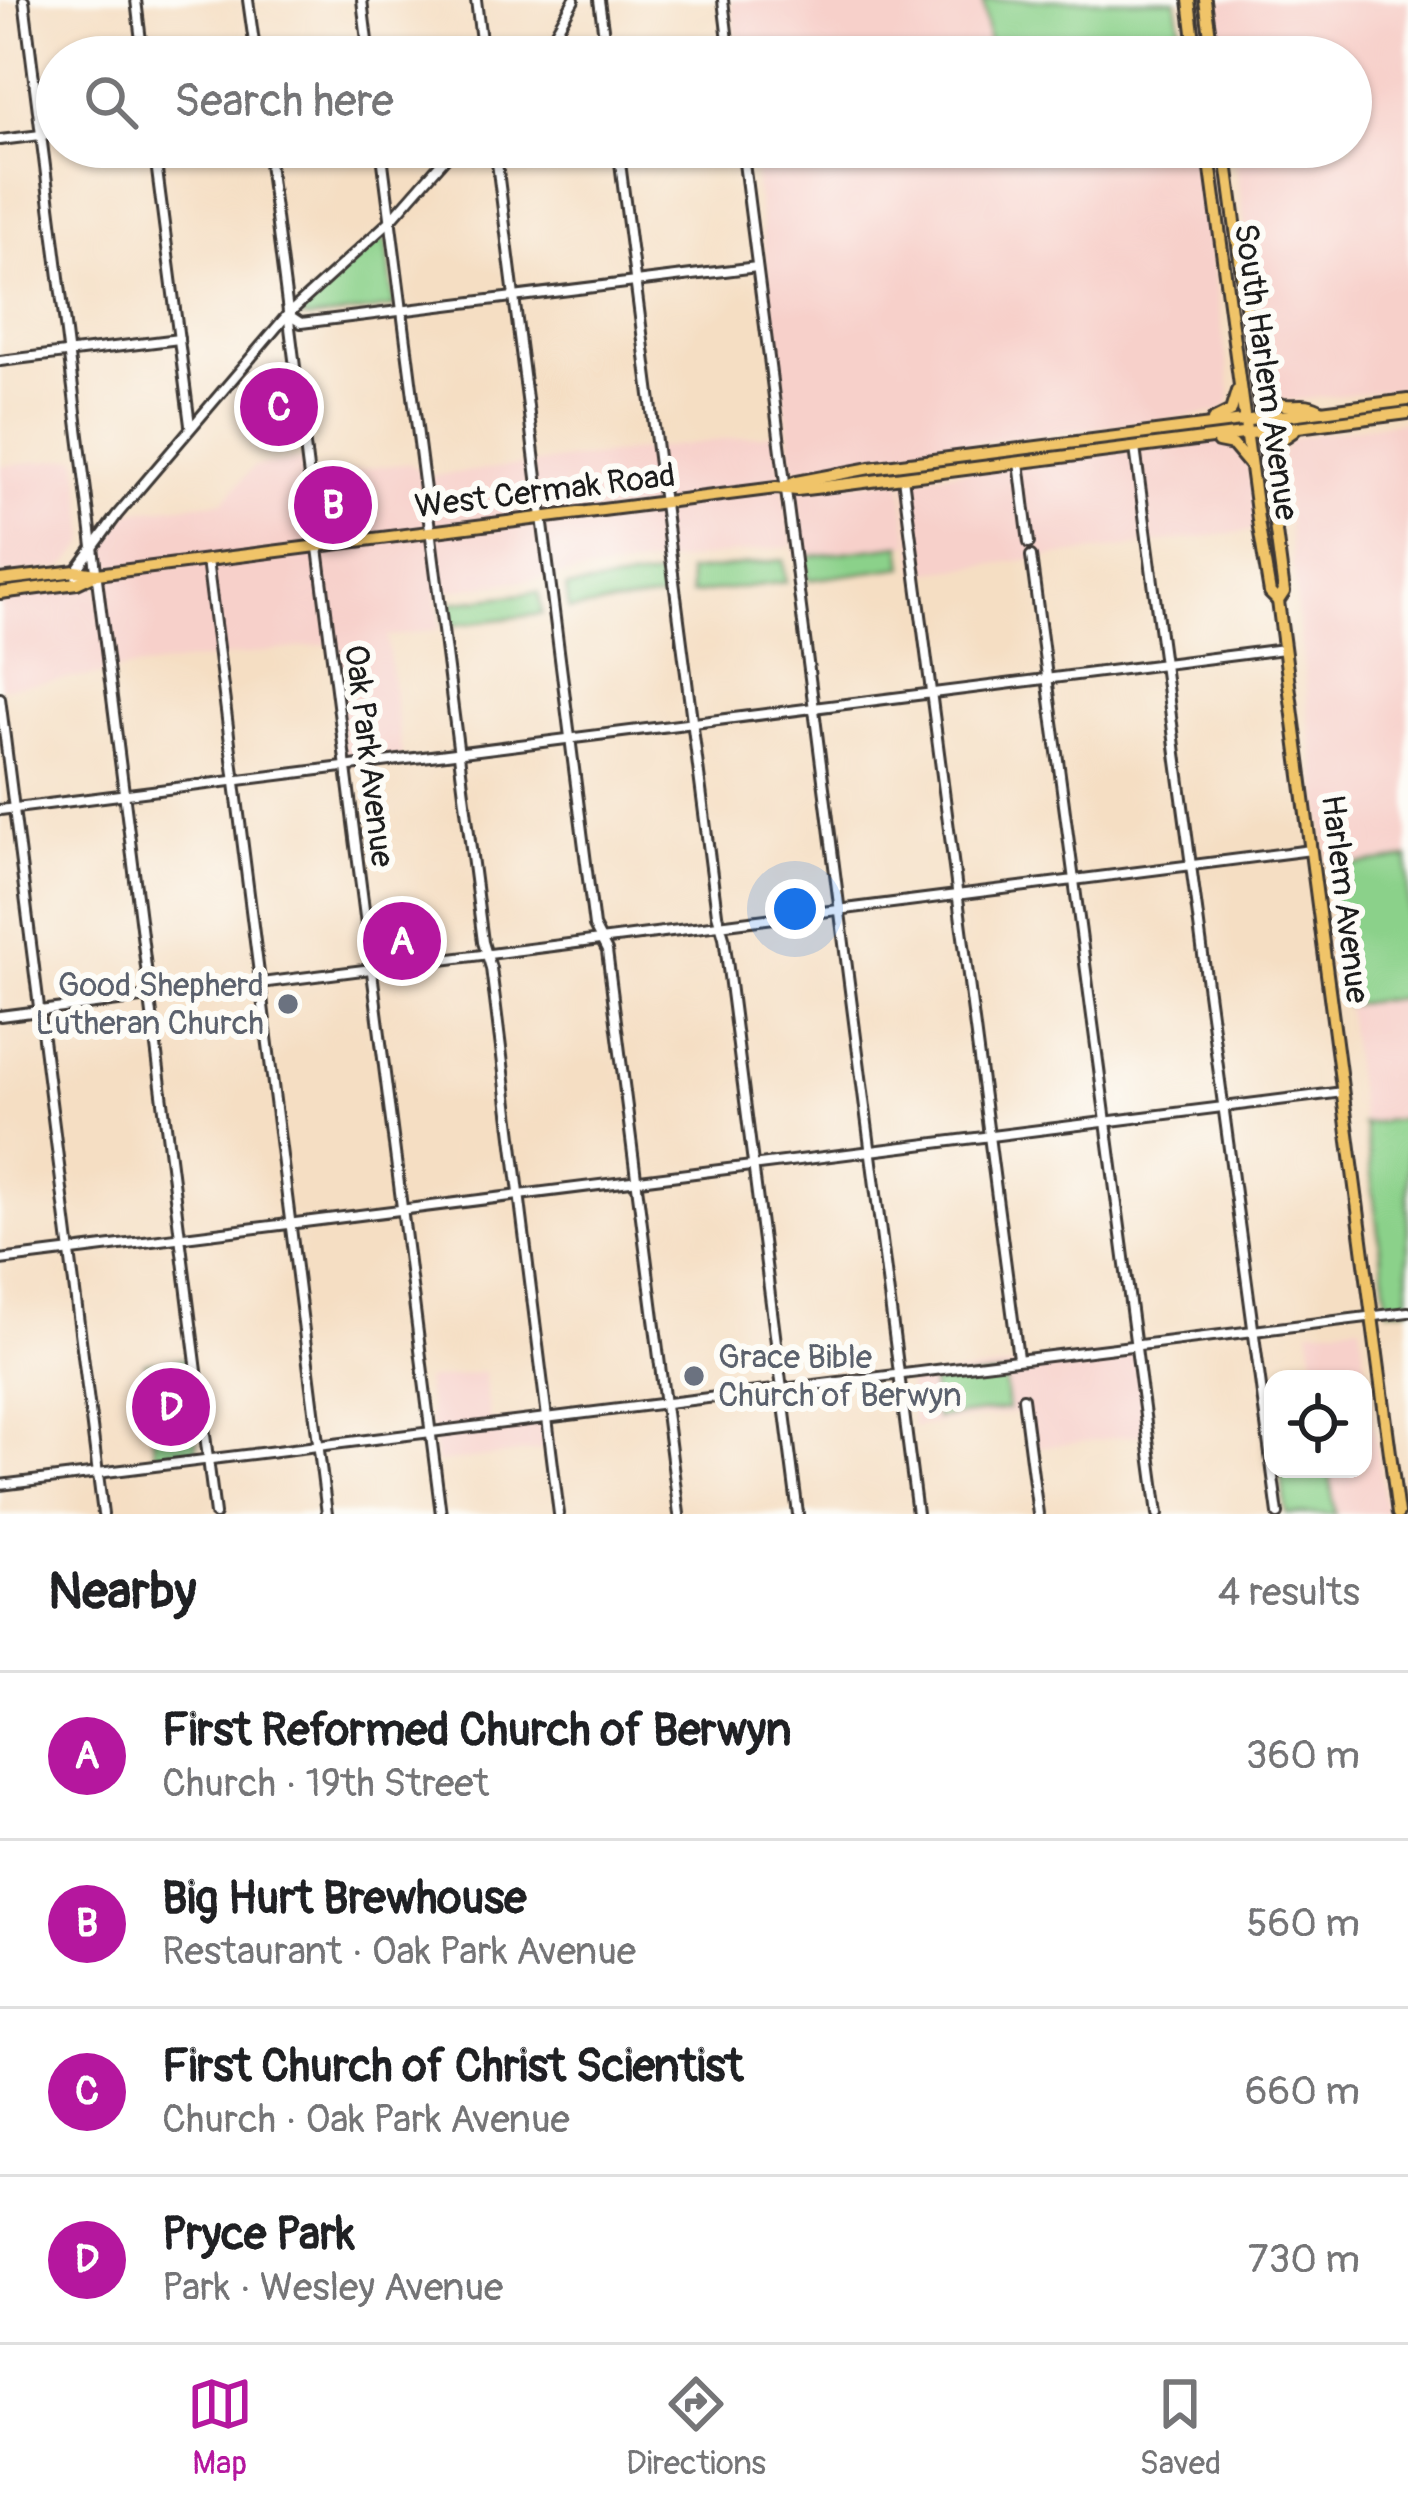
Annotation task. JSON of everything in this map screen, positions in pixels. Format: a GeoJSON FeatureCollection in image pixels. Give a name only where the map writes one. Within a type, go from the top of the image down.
{"type":"FeatureCollection","features":[{"type":"Feature","properties":{"kind":"main road"},"geometry":{"type":"LineString","coordinates":[[1189,0],[1193,36]]}},
{"type":"Feature","properties":{"kind":"main road"},"geometry":{"type":"LineString","coordinates":[[1205,0],[1210,36]]}},
{"type":"Feature","properties":{"kind":"main road","name":"South Harlem Avenue"},"geometry":{"type":"LineString","coordinates":[[1211,168],[1250,466],[1270,593],[1278,602],[1285,649]]}},
{"type":"Feature","properties":{"kind":"main road","name":"South Harlem Avenue"},"geometry":{"type":"LineString","coordinates":[[1229,168],[1272,485],[1284,592],[1278,602]]}},
{"type":"Feature","properties":{"kind":"main road"},"geometry":{"type":"LineString","coordinates":[[1192,434],[1231,411],[1239,382]]}},
{"type":"Feature","properties":{"kind":"main road"},"geometry":{"type":"LineString","coordinates":[[1258,386],[1273,403],[1311,404],[1322,411]]}},
{"type":"Feature","properties":{"kind":"main road"},"geometry":{"type":"LineString","coordinates":[[1264,425],[1322,411],[1408,400]]}},
{"type":"Feature","properties":{"kind":"main road"},"geometry":{"type":"LineString","coordinates":[[1264,425],[1311,425],[1408,413]]}},
{"type":"Feature","properties":{"kind":"main road","name":"West Cermak Road"},"geometry":{"type":"LineString","coordinates":[[0,593],[97,574],[785,487],[869,468],[1264,425]]}},
{"type":"Feature","properties":{"kind":"main road"},"geometry":{"type":"LineString","coordinates":[[1272,485],[1281,440],[1311,425]]}},
{"type":"Feature","properties":{"kind":"main road"},"geometry":{"type":"LineString","coordinates":[[1192,434],[1233,445],[1250,466]]}},
{"type":"Feature","properties":{"kind":"main road","name":"West Cermak Road"},"geometry":{"type":"LineString","coordinates":[[785,487],[797,490],[1135,448],[1192,434]]}},
{"type":"Feature","properties":{"kind":"main road","name":"West Cermak Road"},"geometry":{"type":"LineString","coordinates":[[0,580],[77,577]]}},
{"type":"Feature","properties":{"kind":"main road","name":"Harlem Avenue"},"geometry":{"type":"LineString","coordinates":[[1285,649],[1398,1514]]}},
{"type":"Feature","properties":{"kind":"street"},"geometry":{"type":"LineString","coordinates":[[24,0],[36,95]]}},
{"type":"Feature","properties":{"kind":"street"},"geometry":{"type":"LineString","coordinates":[[136,0],[140,36]]}},
{"type":"Feature","properties":{"kind":"street"},"geometry":{"type":"LineString","coordinates":[[248,0],[253,36]]}},
{"type":"Feature","properties":{"kind":"street"},"geometry":{"type":"LineString","coordinates":[[362,0],[366,36]]}},
{"type":"Feature","properties":{"kind":"street"},"geometry":{"type":"LineString","coordinates":[[476,0],[480,36]]}},
{"type":"Feature","properties":{"kind":"street"},"geometry":{"type":"LineString","coordinates":[[552,36],[574,0]]}},
{"type":"Feature","properties":{"kind":"street"},"geometry":{"type":"LineString","coordinates":[[599,0],[604,36]]}},
{"type":"Feature","properties":{"kind":"street"},"geometry":{"type":"LineString","coordinates":[[723,0],[727,36]]}},
{"type":"Feature","properties":{"kind":"street"},"geometry":{"type":"LineString","coordinates":[[0,140],[36,136]]}},
{"type":"Feature","properties":{"kind":"street"},"geometry":{"type":"LineString","coordinates":[[45,168],[215,1514]]}},
{"type":"Feature","properties":{"kind":"street"},"geometry":{"type":"LineString","coordinates":[[157,168],[190,428]]}},
{"type":"Feature","properties":{"kind":"street","name":"Oak Park Avenue"},"geometry":{"type":"LineString","coordinates":[[270,168],[441,1514]]}},
{"type":"Feature","properties":{"kind":"street"},"geometry":{"type":"LineString","coordinates":[[383,168],[560,1514]]}},
{"type":"Feature","properties":{"kind":"street"},"geometry":{"type":"LineString","coordinates":[[77,577],[93,546],[288,314],[390,221],[437,168]]}},
{"type":"Feature","properties":{"kind":"street"},"geometry":{"type":"LineString","coordinates":[[498,168],[594,926],[607,952],[679,1514]]}},
{"type":"Feature","properties":{"kind":"street"},"geometry":{"type":"LineString","coordinates":[[621,168],[798,1514]]}},
{"type":"Feature","properties":{"kind":"street"},"geometry":{"type":"LineString","coordinates":[[745,168],[917,1514]]}},
{"type":"Feature","properties":{"kind":"street"},"geometry":{"type":"LineString","coordinates":[[288,314],[301,323],[757,267]]}},
{"type":"Feature","properties":{"kind":"street"},"geometry":{"type":"LineString","coordinates":[[0,361],[179,339]]}},
{"type":"Feature","properties":{"kind":"street"},"geometry":{"type":"LineString","coordinates":[[1135,448],[1278,1514]]}},
{"type":"Feature","properties":{"kind":"street"},"geometry":{"type":"LineString","coordinates":[[1018,462],[1029,543]]}},
{"type":"Feature","properties":{"kind":"street"},"geometry":{"type":"LineString","coordinates":[[903,477],[1018,1358]]}},
{"type":"Feature","properties":{"kind":"street"},"geometry":{"type":"LineString","coordinates":[[1031,556],[1158,1514]]}},
{"type":"Feature","properties":{"kind":"street"},"geometry":{"type":"LineString","coordinates":[[207,560],[327,1514]]}},
{"type":"Feature","properties":{"kind":"street"},"geometry":{"type":"LineString","coordinates":[[0,810],[1285,649]]}},
{"type":"Feature","properties":{"kind":"street"},"geometry":{"type":"LineString","coordinates":[[0,698],[103,1514]]}},
{"type":"Feature","properties":{"kind":"street"},"geometry":{"type":"LineString","coordinates":[[0,1016],[1311,850]]}},
{"type":"Feature","properties":{"kind":"street"},"geometry":{"type":"LineString","coordinates":[[0,1260],[1343,1092]]}},
{"type":"Feature","properties":{"kind":"street"},"geometry":{"type":"LineString","coordinates":[[0,1485],[1408,1312]]}},
{"type":"Feature","properties":{"kind":"street"},"geometry":{"type":"LineString","coordinates":[[1023,1398],[1037,1514]]}},
{"type":"Feature","properties":{"kind":"shaded area"},"geometry":{"type":"Polygon","coordinates":[[[731,0],[1176,0],[1181,36],[736,36],[731,0]]]}},
{"type":"Feature","properties":{"kind":"shaded area"},"geometry":{"type":"Polygon","coordinates":[[[1213,0],[1408,0],[1408,388],[1288,401],[1271,393],[1236,168],[1372,168],[1372,36],[1218,36],[1213,0]]]}},
{"type":"Feature","properties":{"kind":"shaded area"},"geometry":{"type":"Polygon","coordinates":[[[754,168],[1199,168],[1231,393],[1221,412],[793,470],[754,168]]]}},
{"type":"Feature","properties":{"kind":"shaded area"},"geometry":{"type":"Polygon","coordinates":[[[1408,421],[1408,858],[1329,868],[1281,455],[1290,440],[1301,436],[1408,421]]]}},
{"type":"Feature","properties":{"kind":"shaded area"},"geometry":{"type":"Polygon","coordinates":[[[777,433],[792,546],[436,592],[440,629],[387,637],[402,758],[346,765],[310,476],[408,463],[424,477],[777,433]]]}},
{"type":"Feature","properties":{"kind":"shaded area"},"geometry":{"type":"Polygon","coordinates":[[[1244,435],[1258,530],[916,574],[905,478],[1244,435]]]}},
{"type":"Feature","properties":{"kind":"shaded area"},"geometry":{"type":"Polygon","coordinates":[[[78,457],[84,545],[63,568],[0,575],[0,466],[78,457]]]}},
{"type":"Feature","properties":{"kind":"shaded area"},"geometry":{"type":"Polygon","coordinates":[[[305,459],[316,546],[98,572],[94,546],[120,513],[224,501],[254,466],[305,459]]]}},
{"type":"Feature","properties":{"kind":"shaded area"},"geometry":{"type":"Polygon","coordinates":[[[901,478],[910,544],[796,559],[787,489],[901,478]]]}},
{"type":"Feature","properties":{"kind":"shaded area"},"geometry":{"type":"Polygon","coordinates":[[[317,548],[329,644],[110,671],[99,575],[317,548]]]}},
{"type":"Feature","properties":{"kind":"shaded area"},"geometry":{"type":"Polygon","coordinates":[[[96,576],[108,674],[0,688],[0,595],[96,576]]]}},
{"type":"Feature","properties":{"kind":"shaded area"},"geometry":{"type":"Polygon","coordinates":[[[1408,997],[1408,1118],[1362,1124],[1346,1005],[1408,997]]]}},
{"type":"Feature","properties":{"kind":"shaded area"},"geometry":{"type":"Polygon","coordinates":[[[1360,1324],[1366,1370],[1316,1370],[1309,1329],[1360,1324]]]}},
{"type":"Feature","properties":{"kind":"shaded area"},"geometry":{"type":"Polygon","coordinates":[[[1136,1351],[1146,1434],[1031,1448],[1025,1412],[913,1427],[907,1380],[1136,1351]]]}},
{"type":"Feature","properties":{"kind":"shaded area"},"geometry":{"type":"Polygon","coordinates":[[[484,1372],[490,1422],[548,1415],[553,1449],[436,1463],[425,1380],[484,1372]]]}},
{"type":"Feature","properties":{"kind":"shaded area"},"geometry":{"type":"Polygon","coordinates":[[[1372,1412],[1386,1514],[1335,1514],[1330,1478],[1372,1478],[1372,1412]]]}},
{"type":"Feature","properties":{"kind":"green space"},"geometry":{"type":"Polygon","coordinates":[[[983,0],[1176,0],[1181,36],[988,36],[983,0]]]}},
{"type":"Feature","properties":{"kind":"green space"},"geometry":{"type":"Polygon","coordinates":[[[384,239],[394,307],[298,317],[313,297],[384,239]]]}},
{"type":"Feature","properties":{"kind":"green space"},"geometry":{"type":"Polygon","coordinates":[[[901,545],[904,567],[808,580],[805,557],[901,545]]]}},
{"type":"Feature","properties":{"kind":"green space"},"geometry":{"type":"Polygon","coordinates":[[[783,560],[786,582],[691,594],[688,572],[783,560]]]}},
{"type":"Feature","properties":{"kind":"green space"},"geometry":{"type":"Polygon","coordinates":[[[661,576],[664,598],[569,610],[566,588],[661,576]]]}},
{"type":"Feature","properties":{"kind":"green space"},"geometry":{"type":"Polygon","coordinates":[[[539,592],[542,614],[446,626],[443,604],[539,592]]]}},
{"type":"Feature","properties":{"kind":"green space"},"geometry":{"type":"Polygon","coordinates":[[[1408,858],[1408,997],[1346,1005],[1329,868],[1408,858]]]}},
{"type":"Feature","properties":{"kind":"green space"},"geometry":{"type":"Polygon","coordinates":[[[1408,1118],[1408,1308],[1388,1310],[1362,1124],[1408,1118]]]}},
{"type":"Feature","properties":{"kind":"green space"},"geometry":{"type":"Polygon","coordinates":[[[187,1358],[197,1451],[155,1456],[145,1363],[187,1358]]]}},
{"type":"Feature","properties":{"kind":"green space"},"geometry":{"type":"Polygon","coordinates":[[[1004,1374],[1008,1409],[936,1418],[932,1383],[1004,1374]]]}},
{"type":"Feature","properties":{"kind":"green space"},"geometry":{"type":"Polygon","coordinates":[[[1282,1478],[1330,1478],[1335,1514],[1286,1514],[1282,1478]]]}},
{"type":"Feature","properties":{"kind":"place","name":"First Church of Christ Scientist"},"geometry":{"type":"Point","coordinates":[279,407]}},
{"type":"Feature","properties":{"kind":"place","name":"Big Hurt Brewhouse"},"geometry":{"type":"Point","coordinates":[333,505]}},
{"type":"Feature","properties":{"kind":"place","name":"First Reformed Church of Berwyn"},"geometry":{"type":"Point","coordinates":[402,941]}},
{"type":"Feature","properties":{"kind":"place","name":"Good Shepherd Lutheran Church"},"geometry":{"type":"Point","coordinates":[288,1004]}},
{"type":"Feature","properties":{"kind":"place","name":"Grace Bible Church of Berwyn"},"geometry":{"type":"Point","coordinates":[694,1376]}},
{"type":"Feature","properties":{"kind":"place","name":"Pryce Park"},"geometry":{"type":"Point","coordinates":[171,1407]}}]}
